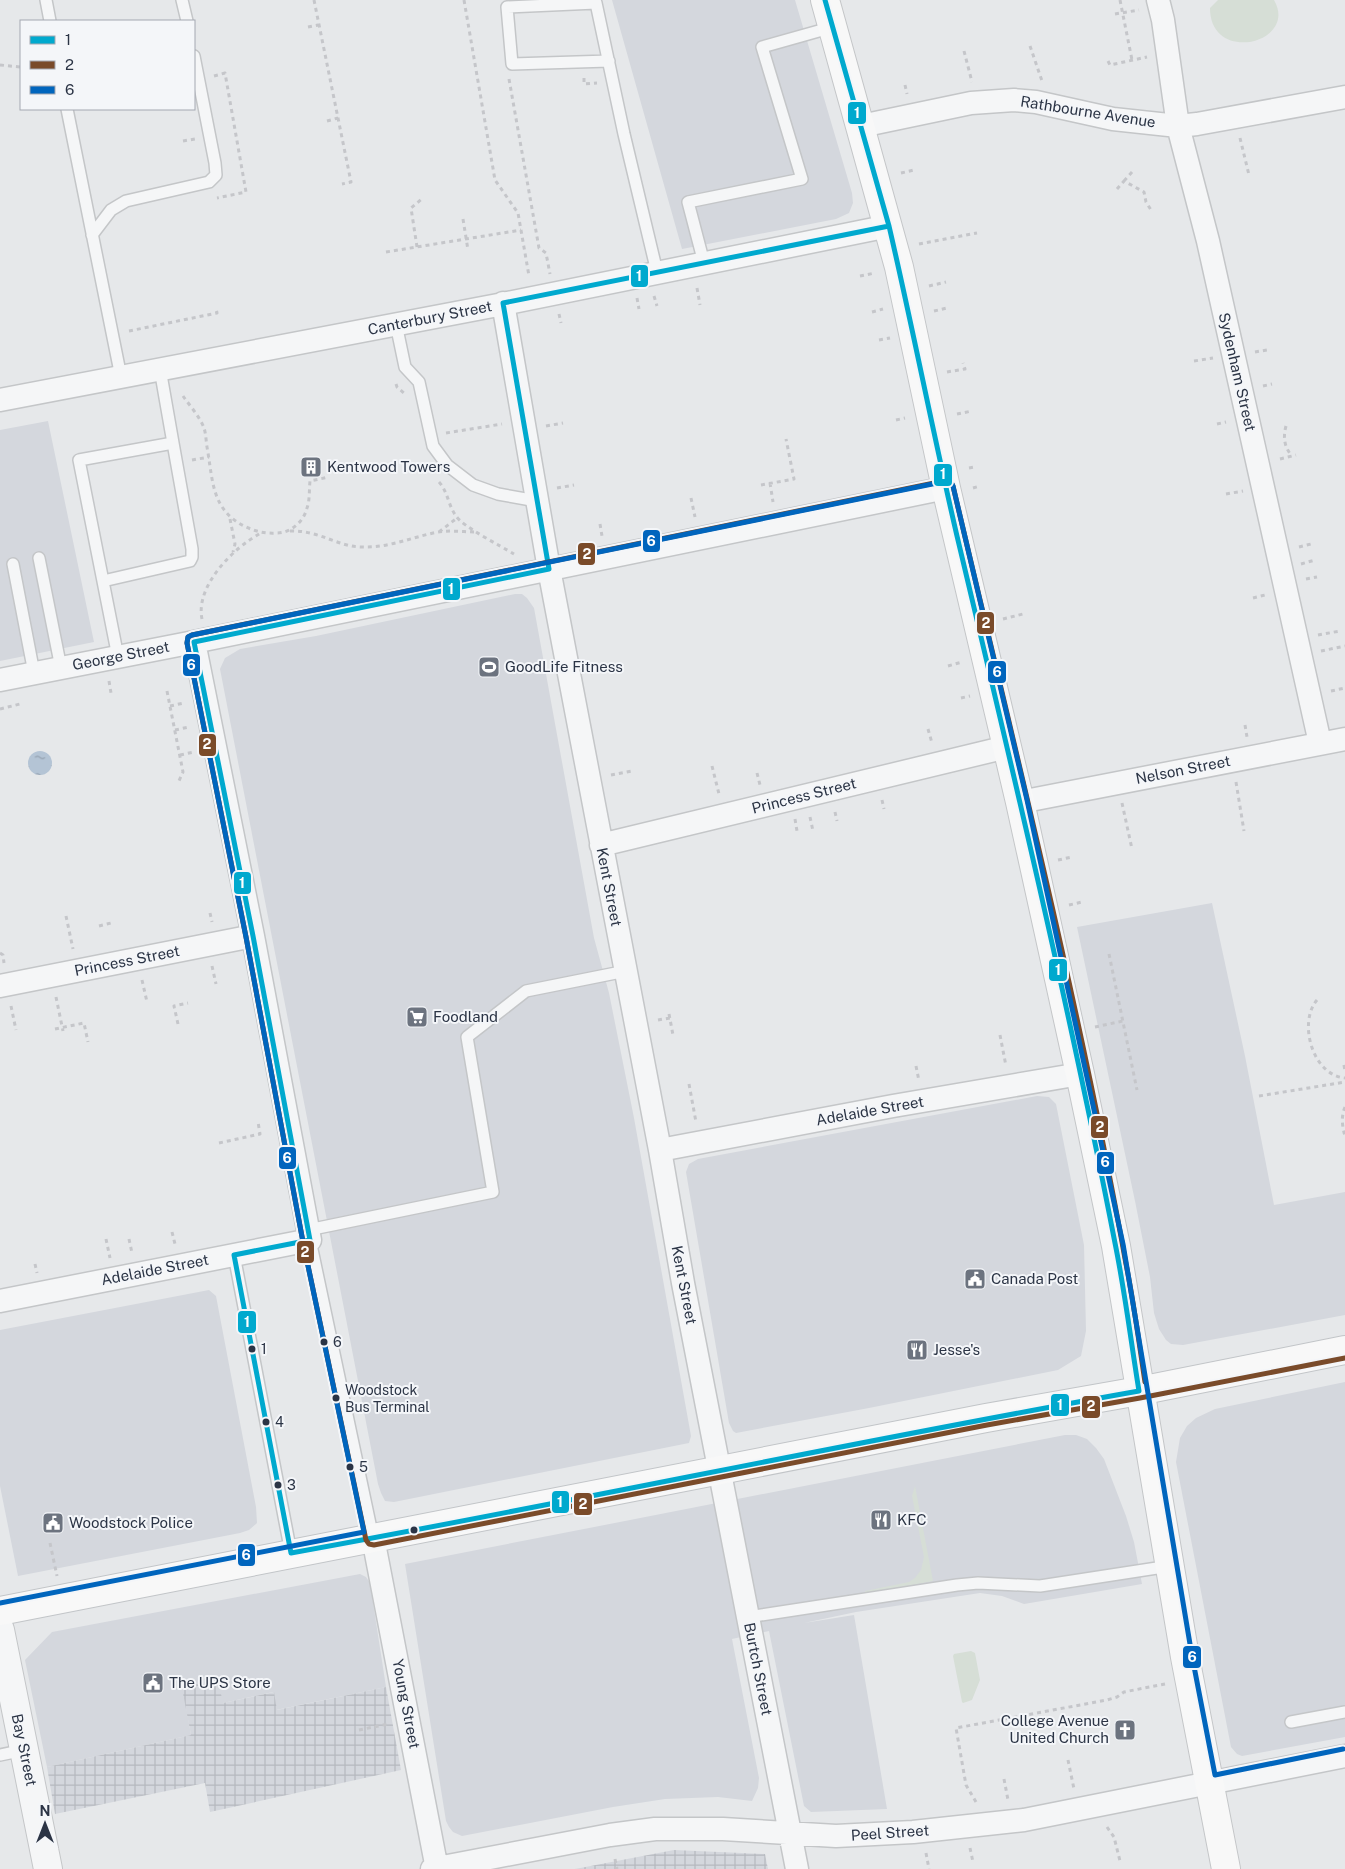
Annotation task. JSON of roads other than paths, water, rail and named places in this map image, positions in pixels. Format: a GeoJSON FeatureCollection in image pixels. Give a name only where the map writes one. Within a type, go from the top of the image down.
{"type":"FeatureCollection","features":[{"type":"Feature","properties":{"kind":"main road"},"geometry":{"type":"LineString","coordinates":[[825,0],[889,226],[915,333],[946,488],[1020,802],[1080,1074],[1116,1246],[1139,1391],[1209,1784],[1226,1869]]}},
{"type":"Feature","properties":{"kind":"main road"},"geometry":{"type":"LineString","coordinates":[[0,1611],[986,1418],[1139,1391],[1345,1350]]}},
{"type":"Feature","properties":{"kind":"street","name":"Sydenham Street"},"geometry":{"type":"LineString","coordinates":[[1149,5],[1163,20],[1178,126],[1208,241],[1320,743]]}},
{"type":"Feature","properties":{"kind":"street","name":"Rathbourne Avenue"},"geometry":{"type":"LineString","coordinates":[[861,126],[971,103],[1014,100],[1036,102],[1112,119],[1178,126],[1345,97]]}},
{"type":"Feature","properties":{"kind":"street","name":"Canterbury Street"},"geometry":{"type":"LineString","coordinates":[[0,400],[889,226]]}},
{"type":"Feature","properties":{"kind":"street","name":"Kent Street"},"geometry":{"type":"LineString","coordinates":[[503,303],[549,569],[660,1150],[683,1284],[720,1470]]}},
{"type":"Feature","properties":{"kind":"street","name":"George Street"},"geometry":{"type":"LineString","coordinates":[[0,680],[118,657],[198,632],[549,569],[946,488]]}},
{"type":"Feature","properties":{"kind":"street"},"geometry":{"type":"LineString","coordinates":[[198,632],[309,1235]]}},
{"type":"Feature","properties":{"kind":"street","name":"Nelson Street"},"geometry":{"type":"LineString","coordinates":[[1020,802],[1345,739]]}},
{"type":"Feature","properties":{"kind":"street","name":"Princess Street"},"geometry":{"type":"LineString","coordinates":[[601,845],[1007,747]]}},
{"type":"Feature","properties":{"kind":"street","name":"Princess Street"},"geometry":{"type":"LineString","coordinates":[[5,994],[253,936]]}},
{"type":"Feature","properties":{"kind":"street","name":"Adelaide Street"},"geometry":{"type":"LineString","coordinates":[[660,1150],[893,1106],[1080,1074]]}},
{"type":"Feature","properties":{"kind":"street","name":"Adelaide Street"},"geometry":{"type":"LineString","coordinates":[[0,1301],[234,1255],[309,1235]]}},
{"type":"Feature","properties":{"kind":"street","name":"Burtch Street"},"geometry":{"type":"LineString","coordinates":[[720,1470],[797,1869]]}},
{"type":"Feature","properties":{"kind":"street","name":"Young Street"},"geometry":{"type":"LineString","coordinates":[[373,1538],[435,1869]]}},
{"type":"Feature","properties":{"kind":"street","name":"Bay Street"},"geometry":{"type":"LineString","coordinates":[[0,1630],[12,1753],[48,1869]]}},
{"type":"Feature","properties":{"kind":"street","name":"Peel Street"},"geometry":{"type":"LineString","coordinates":[[435,1869],[610,1835],[656,1829],[723,1829],[836,1836],[983,1826],[1024,1820],[1345,1756]]}},
{"type":"Feature","properties":{"kind":"lane"},"geometry":{"type":"LineString","coordinates":[[46,0],[50,20]]}},
{"type":"Feature","properties":{"kind":"lane"},"geometry":{"type":"LineString","coordinates":[[182,0],[187,20]]}},
{"type":"Feature","properties":{"kind":"lane"},"geometry":{"type":"LineString","coordinates":[[609,61],[512,64],[507,7],[596,3],[609,61],[656,272]]}},
{"type":"Feature","properties":{"kind":"lane"},"geometry":{"type":"LineString","coordinates":[[704,263],[688,202],[802,179],[762,47],[833,27]]}},
{"type":"Feature","properties":{"kind":"lane"},"geometry":{"type":"LineString","coordinates":[[92,235],[110,210],[126,201],[209,182],[216,175],[195,61]]}},
{"type":"Feature","properties":{"kind":"lane"},"geometry":{"type":"LineString","coordinates":[[67,110],[111,335],[121,377]]}},
{"type":"Feature","properties":{"kind":"lane"},"geometry":{"type":"LineString","coordinates":[[396,324],[405,366],[419,382],[433,446],[447,466],[473,485],[498,494],[537,501]]}},
{"type":"Feature","properties":{"kind":"lane"},"geometry":{"type":"LineString","coordinates":[[103,580],[190,561],[192,557],[160,369]]}},
{"type":"Feature","properties":{"kind":"lane"},"geometry":{"type":"LineString","coordinates":[[118,657],[79,460],[173,443]]}},
{"type":"Feature","properties":{"kind":"lane"},"geometry":{"type":"LineString","coordinates":[[39,558],[61,668]]}},
{"type":"Feature","properties":{"kind":"lane"},"geometry":{"type":"LineString","coordinates":[[13,564],[34,673]]}},
{"type":"Feature","properties":{"kind":"lane"},"geometry":{"type":"LineString","coordinates":[[373,1538],[309,1235],[494,1192],[467,1037],[526,991],[626,971]]}},
{"type":"Feature","properties":{"kind":"lane"},"geometry":{"type":"LineString","coordinates":[[234,1255],[291,1553]]}},
{"type":"Feature","properties":{"kind":"lane"},"geometry":{"type":"LineString","coordinates":[[748,1617],[957,1585],[978,1583],[1040,1586],[1170,1566]]}},
{"type":"Feature","properties":{"kind":"lane"},"geometry":{"type":"LineString","coordinates":[[1291,1722],[1345,1712]]}},
{"type":"Feature","properties":{"kind":"water"},"geometry":{"type":"Polygon","coordinates":[[[40,751],[49,754],[52,763],[49,772],[40,775],[31,772],[28,763],[31,754],[40,751]]]}},
{"type":"Feature","properties":{"kind":"place","name":"Kentwood Towers"},"geometry":{"type":"Point","coordinates":[311,467]}},
{"type":"Feature","properties":{"kind":"place","name":"GoodLife Fitness"},"geometry":{"type":"Point","coordinates":[489,667]}},
{"type":"Feature","properties":{"kind":"place","name":"Foodland"},"geometry":{"type":"Point","coordinates":[417,1017]}},
{"type":"Feature","properties":{"kind":"place","name":"Canada Post"},"geometry":{"type":"Point","coordinates":[975,1279]}},
{"type":"Feature","properties":{"kind":"place","name":"6"},"geometry":{"type":"Point","coordinates":[324,1342]}},
{"type":"Feature","properties":{"kind":"place","name":"1"},"geometry":{"type":"Point","coordinates":[252,1349]}},
{"type":"Feature","properties":{"kind":"place","name":"Jesse's"},"geometry":{"type":"Point","coordinates":[917,1350]}},
{"type":"Feature","properties":{"kind":"place","name":"Woodstock Bus Terminal"},"geometry":{"type":"Point","coordinates":[336,1398]}},
{"type":"Feature","properties":{"kind":"place","name":"4"},"geometry":{"type":"Point","coordinates":[266,1422]}},
{"type":"Feature","properties":{"kind":"place","name":"5"},"geometry":{"type":"Point","coordinates":[350,1467]}},
{"type":"Feature","properties":{"kind":"place","name":"3"},"geometry":{"type":"Point","coordinates":[278,1485]}},
{"type":"Feature","properties":{"kind":"place","name":"KFC"},"geometry":{"type":"Point","coordinates":[881,1520]}},
{"type":"Feature","properties":{"kind":"place","name":"Woodstock Police"},"geometry":{"type":"Point","coordinates":[53,1523]}},
{"type":"Feature","properties":{"kind":"place","name":"The UPS Store"},"geometry":{"type":"Point","coordinates":[153,1683]}},
{"type":"Feature","properties":{"kind":"place","name":"College Avenue United Church"},"geometry":{"type":"Point","coordinates":[1125,1730]}}]}
